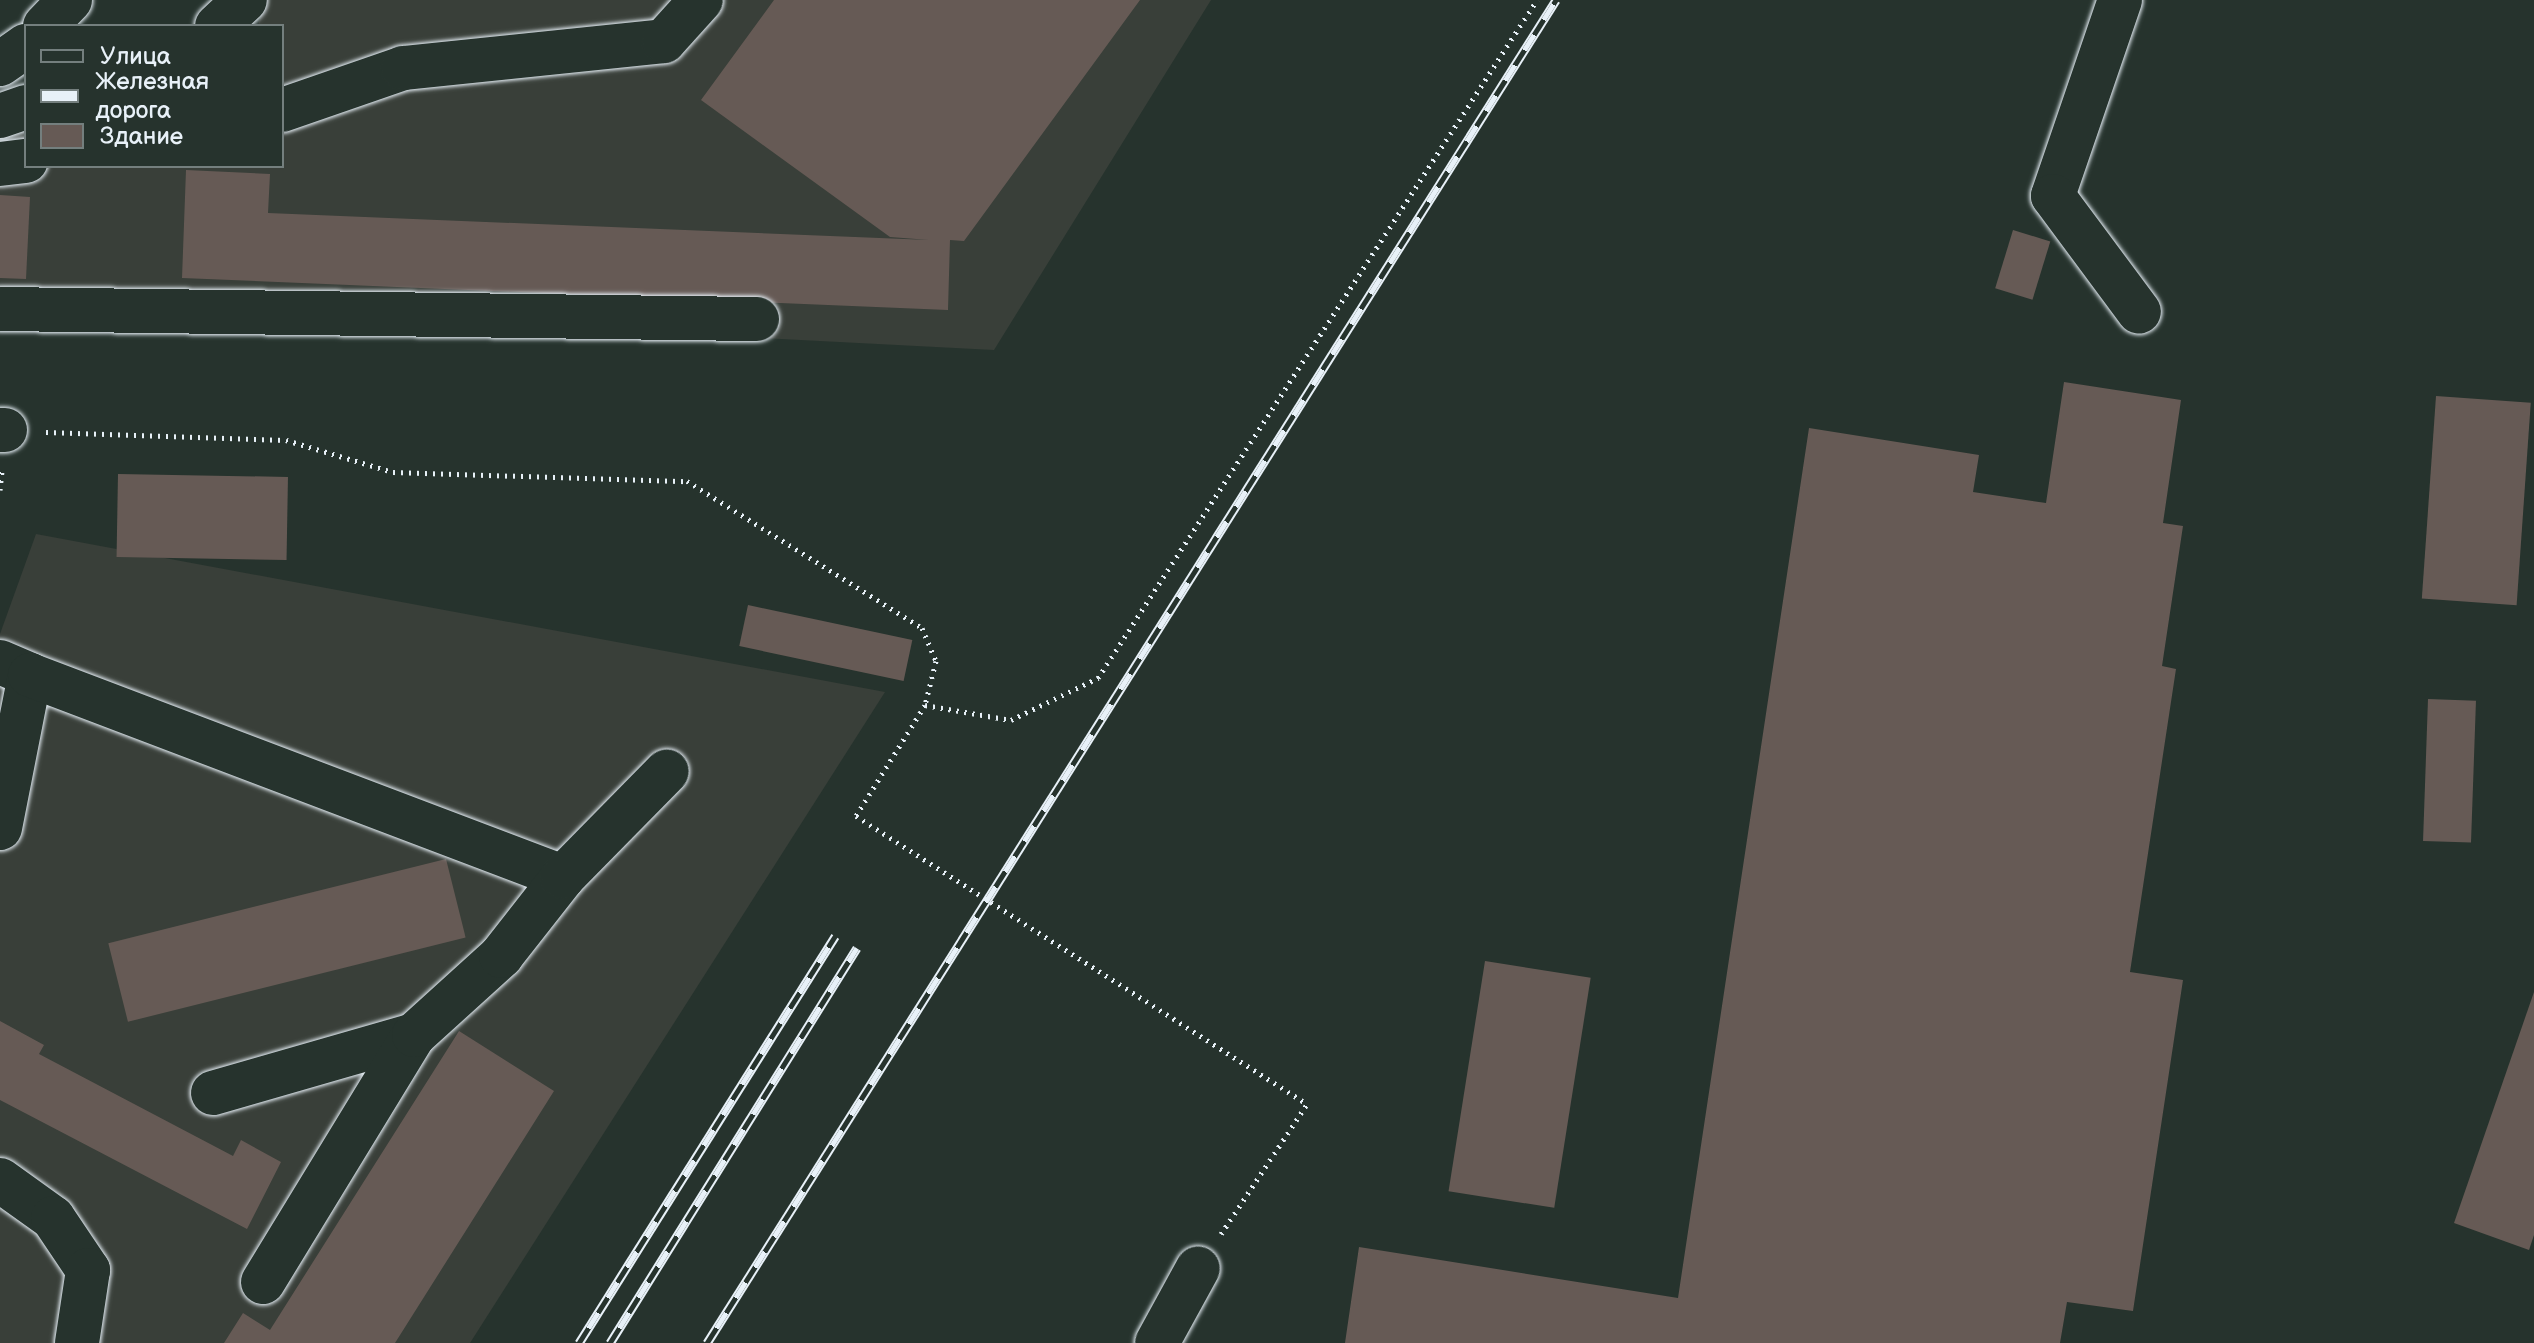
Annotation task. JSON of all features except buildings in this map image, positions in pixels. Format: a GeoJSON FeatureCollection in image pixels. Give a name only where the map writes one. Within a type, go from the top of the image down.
{"type":"FeatureCollection","features":[{"type":"Feature","properties":{"kind":"lane"},"geometry":{"type":"LineString","coordinates":[[47,24],[70,0]]}},
{"type":"Feature","properties":{"kind":"lane"},"geometry":{"type":"LineString","coordinates":[[219,24],[245,0]]}},
{"type":"Feature","properties":{"kind":"lane"},"geometry":{"type":"LineString","coordinates":[[284,109],[403,68],[664,41],[701,0]]}},
{"type":"Feature","properties":{"kind":"lane"},"geometry":{"type":"LineString","coordinates":[[2120,0],[2053,196],[2139,312]]}},
{"type":"Feature","properties":{"kind":"lane"},"geometry":{"type":"LineString","coordinates":[[0,64],[24,47]]}},
{"type":"Feature","properties":{"kind":"lane"},"geometry":{"type":"LineString","coordinates":[[0,116],[24,108]]}},
{"type":"Feature","properties":{"kind":"lane"},"geometry":{"type":"LineString","coordinates":[[0,164],[24,161]]}},
{"type":"Feature","properties":{"kind":"lane"},"geometry":{"type":"LineString","coordinates":[[0,309],[757,319]]}},
{"type":"Feature","properties":{"kind":"lane"},"geometry":{"type":"LineString","coordinates":[[0,828],[15,669],[563,877]]}},
{"type":"Feature","properties":{"kind":"lane"},"geometry":{"type":"LineString","coordinates":[[263,1282],[414,1035],[501,956],[563,877],[667,771]]}},
{"type":"Feature","properties":{"kind":"lane"},"geometry":{"type":"LineString","coordinates":[[213,1093],[414,1035]]}},
{"type":"Feature","properties":{"kind":"lane"},"geometry":{"type":"LineString","coordinates":[[0,1180],[53,1218],[88,1270],[77,1343]]}},
{"type":"Feature","properties":{"kind":"lane"},"geometry":{"type":"LineString","coordinates":[[1157,1343],[1198,1268]]}},
{"type":"Feature","properties":{"kind":"path"},"geometry":{"type":"LineString","coordinates":[[925,705],[1011,720],[1098,678],[1537,0]]}},
{"type":"Feature","properties":{"kind":"path"},"geometry":{"type":"LineString","coordinates":[[0,490],[2,430],[286,440],[393,472],[687,481],[922,628],[936,661],[925,705],[856,816],[1307,1104],[1198,1268]]}},
{"type":"Feature","properties":{"kind":"shaded area"},"geometry":{"type":"Polygon","coordinates":[[[265,0],[1211,0],[994,350],[0,299],[0,129],[24,124],[24,168],[284,168],[284,24],[259,24],[265,0]]]}},
{"type":"Feature","properties":{"kind":"shaded area"},"geometry":{"type":"Polygon","coordinates":[[[36,534],[885,692],[470,1343],[0,1343],[0,634],[36,534]]]}},
{"type":"Feature","properties":{"kind":"railway"},"geometry":{"type":"LineString","coordinates":[[707,1343],[1556,0]]}},
{"type":"Feature","properties":{"kind":"railway"},"geometry":{"type":"LineString","coordinates":[[579,1343],[835,936]]}},
{"type":"Feature","properties":{"kind":"railway"},"geometry":{"type":"LineString","coordinates":[[610,1343],[857,948]]}}]}
